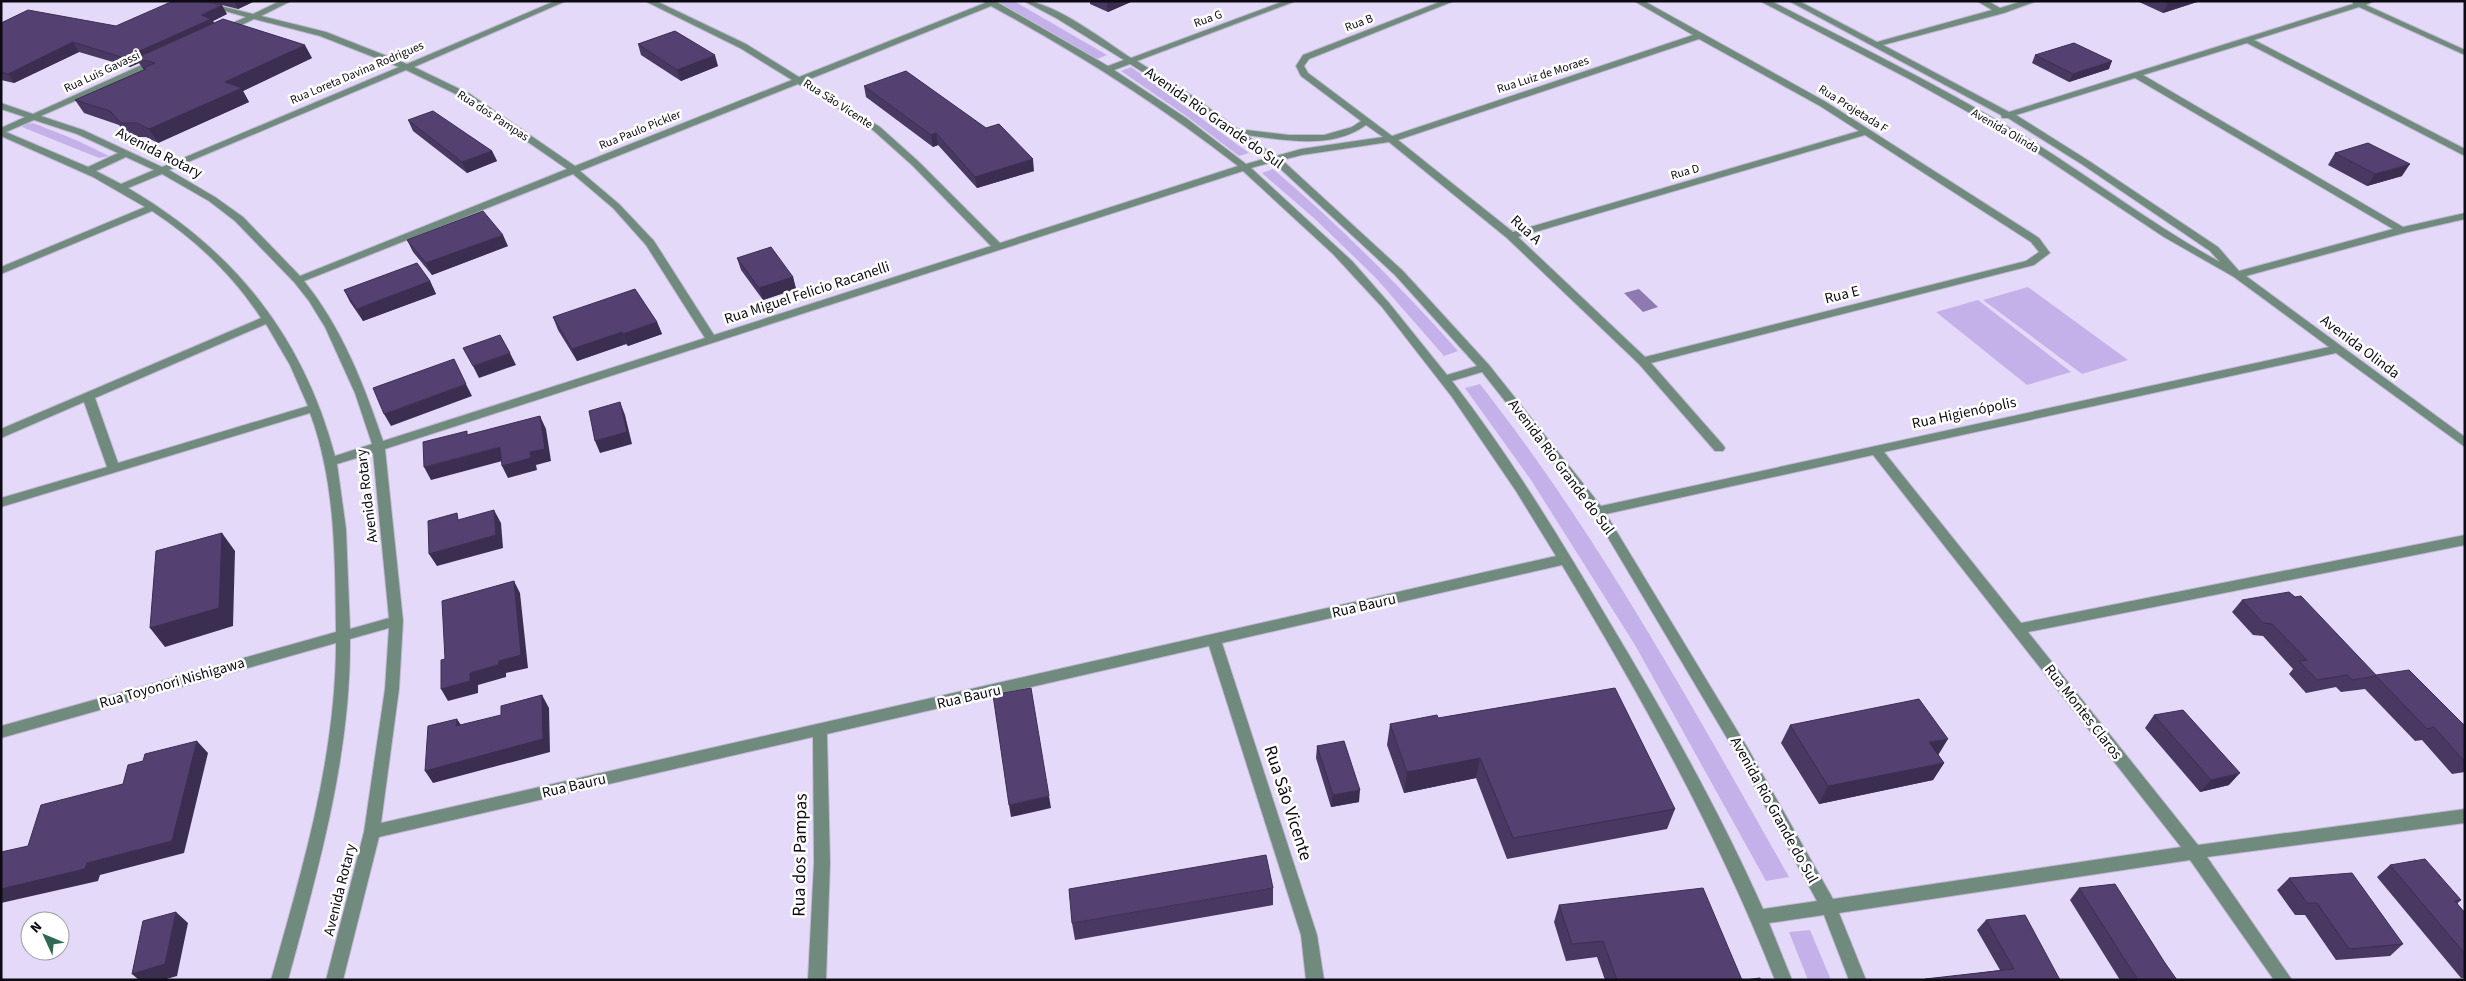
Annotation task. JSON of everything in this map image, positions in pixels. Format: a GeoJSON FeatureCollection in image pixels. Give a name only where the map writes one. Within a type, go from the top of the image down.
{"type":"FeatureCollection","features":[{"type":"Feature","properties":{"kind":"street"},"geometry":{"type":"LineString","coordinates":[[212,36],[287,1]]}},
{"type":"Feature","properties":{"kind":"street","name":"Rua Loreta Davina Rodrigues"},"geometry":{"type":"LineString","coordinates":[[122,187],[562,1]]}},
{"type":"Feature","properties":{"kind":"street","name":"Rua São Vicente"},"geometry":{"type":"LineString","coordinates":[[649,1],[743,46],[799,79],[876,129],[916,164],[998,247]]}},
{"type":"Feature","properties":{"kind":"street","name":"Avenida Rio Grande do Sul"},"geometry":{"type":"LineString","coordinates":[[1028,1],[1132,61],[1239,131],[1274,158],[1399,273],[1485,368],[1598,511],[1742,751],[1828,907],[1858,980]]}},
{"type":"Feature","properties":{"kind":"street","name":"Rua G"},"geometry":{"type":"LineString","coordinates":[[1132,61],[1291,1]]}},
{"type":"Feature","properties":{"kind":"street","name":"Rua B"},"geometry":{"type":"LineString","coordinates":[[1306,57],[1450,1]]}},
{"type":"Feature","properties":{"kind":"street","name":"Rua Projetada F"},"geometry":{"type":"LineString","coordinates":[[1638,1],[1779,78],[2035,240],[2045,253]]}},
{"type":"Feature","properties":{"kind":"street","name":"Avenida Olinda"},"geometry":{"type":"LineString","coordinates":[[1764,1],[1989,121],[2055,160],[2200,256],[2238,274]]}},
{"type":"Feature","properties":{"kind":"street","name":"Avenida Olinda"},"geometry":{"type":"LineString","coordinates":[[1793,1],[2009,115],[2086,163],[2214,249],[2238,274],[2465,443]]}},
{"type":"Feature","properties":{"kind":"street"},"geometry":{"type":"LineString","coordinates":[[1981,1],[2002,11]]}},
{"type":"Feature","properties":{"kind":"street"},"geometry":{"type":"LineString","coordinates":[[1858,50],[2032,1]]}},
{"type":"Feature","properties":{"kind":"street"},"geometry":{"type":"LineString","coordinates":[[1989,121],[2248,40],[2355,3],[2370,1]]}},
{"type":"Feature","properties":{"kind":"street","name":"Rua Paulo Pickler"},"geometry":{"type":"LineString","coordinates":[[298,280],[990,2]]}},
{"type":"Feature","properties":{"kind":"street","name":"Avenida Rio Grande do Sul"},"geometry":{"type":"LineString","coordinates":[[990,2],[1165,107],[1245,167],[1347,262],[1445,379],[1566,559],[1688,771],[1760,917],[1784,980]]}},
{"type":"Feature","properties":{"kind":"street","name":"Rua dos Pampas"},"geometry":{"type":"LineString","coordinates":[[198,3],[322,34],[405,66],[467,96],[574,170],[616,206],[650,243],[712,340]]}},
{"type":"Feature","properties":{"kind":"street"},"geometry":{"type":"LineString","coordinates":[[2355,3],[2465,53]]}},
{"type":"Feature","properties":{"kind":"street","name":"Rua Luiz de Moraes"},"geometry":{"type":"LineString","coordinates":[[1302,152],[1392,139],[1702,35]]}},
{"type":"Feature","properties":{"kind":"street"},"geometry":{"type":"LineString","coordinates":[[2248,40],[2465,153]]}},
{"type":"Feature","properties":{"kind":"street","name":"Rua Luis Gavassi"},"geometry":{"type":"LineString","coordinates":[[1,132],[168,56]]}},
{"type":"Feature","properties":{"kind":"street","name":"Rua A"},"geometry":{"type":"LineString","coordinates":[[1306,57],[1300,66],[1304,74],[1392,139],[1511,236],[1643,361],[1719,448]]}},
{"type":"Feature","properties":{"kind":"street","name":"Avenida Rio Grande do Sul"},"geometry":{"type":"LineString","coordinates":[[1106,70],[1132,61]]}},
{"type":"Feature","properties":{"kind":"street"},"geometry":{"type":"LineString","coordinates":[[2136,75],[2402,230]]}},
{"type":"Feature","properties":{"kind":"street","name":"Avenida Rotary"},"geometry":{"type":"LineString","coordinates":[[1,106],[80,132],[162,170],[212,199],[239,220],[298,280],[326,320],[346,357],[361,393],[379,447],[396,621],[392,689],[372,832],[334,980]]}},
{"type":"Feature","properties":{"kind":"street"},"geometry":{"type":"LineString","coordinates":[[1239,131],[1307,139],[1342,134],[1359,129],[1367,120]]}},
{"type":"Feature","properties":{"kind":"street","name":"Avenida Rotary"},"geometry":{"type":"LineString","coordinates":[[1,132],[90,170],[122,187],[186,230],[220,261],[254,299],[289,355],[314,408],[331,462],[338,520],[343,635],[342,681],[331,755],[315,840],[279,980]]}},
{"type":"Feature","properties":{"kind":"street","name":"Rua D"},"geometry":{"type":"LineString","coordinates":[[1511,236],[1866,132]]}},
{"type":"Feature","properties":{"kind":"street"},"geometry":{"type":"LineString","coordinates":[[1289,138],[1299,146],[1302,152]]}},
{"type":"Feature","properties":{"kind":"street","name":"Rua Miguel Felicio Racanelli"},"geometry":{"type":"LineString","coordinates":[[331,462],[1245,167],[1302,152]]}},
{"type":"Feature","properties":{"kind":"street"},"geometry":{"type":"LineString","coordinates":[[90,170],[126,153]]}},
{"type":"Feature","properties":{"kind":"street"},"geometry":{"type":"LineString","coordinates":[[1,271],[154,207]]}},
{"type":"Feature","properties":{"kind":"street"},"geometry":{"type":"LineString","coordinates":[[2238,274],[2402,230],[2465,216]]}},
{"type":"Feature","properties":{"kind":"street","name":"Rua E"},"geometry":{"type":"LineString","coordinates":[[1643,361],[2030,263],[2045,253]]}},
{"type":"Feature","properties":{"kind":"street"},"geometry":{"type":"LineString","coordinates":[[1,434],[268,319]]}},
{"type":"Feature","properties":{"kind":"street","name":"Rua Higienópolis"},"geometry":{"type":"LineString","coordinates":[[1598,511],[2337,349]]}},
{"type":"Feature","properties":{"kind":"street"},"geometry":{"type":"LineString","coordinates":[[1445,379],[1485,368]]}},
{"type":"Feature","properties":{"kind":"street"},"geometry":{"type":"LineString","coordinates":[[88,396],[114,469]]}},
{"type":"Feature","properties":{"kind":"street"},"geometry":{"type":"LineString","coordinates":[[1,503],[314,408]]}},
{"type":"Feature","properties":{"kind":"street","name":"Rua Montes Claros"},"geometry":{"type":"LineString","coordinates":[[1875,449],[2194,852],[2284,980]]}},
{"type":"Feature","properties":{"kind":"street"},"geometry":{"type":"LineString","coordinates":[[2018,629],[2465,540]]}},
{"type":"Feature","properties":{"kind":"street","name":"Rua Bauru"},"geometry":{"type":"LineString","coordinates":[[372,832],[1566,559]]}},
{"type":"Feature","properties":{"kind":"street","name":"Rua Toyonori Nishigawa"},"geometry":{"type":"LineString","coordinates":[[1,732],[396,621]]}},
{"type":"Feature","properties":{"kind":"street","name":"Rua São Vicente"},"geometry":{"type":"LineString","coordinates":[[1214,640],[1309,935],[1315,980]]}},
{"type":"Feature","properties":{"kind":"street","name":"Rua dos Pampas"},"geometry":{"type":"LineString","coordinates":[[817,980],[822,863],[820,731]]}},
{"type":"Feature","properties":{"kind":"street"},"geometry":{"type":"LineString","coordinates":[[1760,917],[2194,852],[2465,816]]}},
{"type":"Feature","properties":{"kind":"shaded area"},"geometry":{"type":"Polygon","coordinates":[[[997,1],[1014,1],[1107,55],[1097,59],[997,1]]]}},
{"type":"Feature","properties":{"kind":"shaded area"},"geometry":{"type":"Polygon","coordinates":[[[1131,67],[1249,153],[1239,156],[1185,115],[1121,71],[1131,67]]]}},
{"type":"Feature","properties":{"kind":"shaded area"},"geometry":{"type":"Polygon","coordinates":[[[33,123],[76,140],[109,156],[99,158],[22,127],[33,123]]]}},
{"type":"Feature","properties":{"kind":"shaded area"},"geometry":{"type":"Polygon","coordinates":[[[1273,169],[1369,257],[1458,351],[1444,356],[1375,277],[1315,219],[1262,173],[1273,169]]]}},
{"type":"Feature","properties":{"kind":"shaded area"},"geometry":{"type":"Polygon","coordinates":[[[2028,287],[2128,360],[2082,374],[1983,300],[2028,287]]]}},
{"type":"Feature","properties":{"kind":"shaded area"},"geometry":{"type":"Polygon","coordinates":[[[1639,289],[1658,307],[1643,312],[1624,293],[1639,289]]]}},
{"type":"Feature","properties":{"kind":"shaded area"},"geometry":{"type":"Polygon","coordinates":[[[1978,300],[2071,372],[2027,385],[1936,312],[1978,300]]]}},
{"type":"Feature","properties":{"kind":"shaded area"},"geometry":{"type":"Polygon","coordinates":[[[1480,384],[1524,442],[1565,502],[1644,624],[1789,877],[1766,881],[1635,645],[1531,480],[1465,388],[1480,384]]]}},
{"type":"Feature","properties":{"kind":"shaded area"},"geometry":{"type":"Polygon","coordinates":[[[1810,930],[1831,980],[1808,980],[1789,932],[1810,930]]]}},
{"type":"Feature","properties":{"kind":"building"},"geometry":{"type":"Polygon","coordinates":[[[173,1],[204,1],[222,5],[201,15],[211,19],[124,58],[73,42],[8,74],[1,72],[1,23],[28,10],[116,26],[173,1]]]}},
{"type":"Feature","properties":{"kind":"building"},"geometry":{"type":"Polygon","coordinates":[[[223,19],[305,45],[225,82],[242,88],[149,129],[137,123],[121,123],[110,111],[75,100],[146,69],[143,68],[155,63],[136,58],[223,19]]]}},
{"type":"Feature","properties":{"kind":"building"},"geometry":{"type":"Polygon","coordinates":[[[675,31],[715,55],[677,70],[638,44],[675,31]]]}},
{"type":"Feature","properties":{"kind":"building"},"geometry":{"type":"Polygon","coordinates":[[[2074,43],[2112,61],[2073,74],[2035,55],[2074,43]]]}},
{"type":"Feature","properties":{"kind":"building"},"geometry":{"type":"Polygon","coordinates":[[[906,71],[986,128],[999,124],[1033,159],[975,177],[936,133],[931,135],[864,86],[906,71]]]}},
{"type":"Feature","properties":{"kind":"building"},"geometry":{"type":"Polygon","coordinates":[[[433,111],[492,151],[462,162],[408,120],[433,111]]]}},
{"type":"Feature","properties":{"kind":"building"},"geometry":{"type":"Polygon","coordinates":[[[2368,143],[2410,164],[2375,174],[2335,153],[2368,143]]]}},
{"type":"Feature","properties":{"kind":"building"},"geometry":{"type":"Polygon","coordinates":[[[483,211],[503,235],[426,263],[407,240],[483,211]]]}},
{"type":"Feature","properties":{"kind":"building"},"geometry":{"type":"Polygon","coordinates":[[[771,247],[793,277],[759,288],[737,258],[771,247]]]}},
{"type":"Feature","properties":{"kind":"building"},"geometry":{"type":"Polygon","coordinates":[[[417,263],[430,281],[357,309],[344,290],[417,263]]]}},
{"type":"Feature","properties":{"kind":"building"},"geometry":{"type":"Polygon","coordinates":[[[635,289],[657,322],[572,349],[553,317],[635,289]]]}},
{"type":"Feature","properties":{"kind":"building"},"geometry":{"type":"Polygon","coordinates":[[[500,335],[510,353],[473,366],[463,348],[500,335]]]}},
{"type":"Feature","properties":{"kind":"building"},"geometry":{"type":"Polygon","coordinates":[[[454,359],[466,384],[384,414],[373,388],[454,359]]]}},
{"type":"Feature","properties":{"kind":"building"},"geometry":{"type":"Polygon","coordinates":[[[620,402],[627,432],[595,441],[589,411],[620,402]]]}},
{"type":"Feature","properties":{"kind":"building"},"geometry":{"type":"Polygon","coordinates":[[[540,416],[545,449],[530,452],[531,458],[502,466],[500,447],[424,467],[423,442],[467,431],[467,435],[540,416]]]}},
{"type":"Feature","properties":{"kind":"building"},"geometry":{"type":"Polygon","coordinates":[[[494,510],[496,535],[429,554],[428,521],[457,513],[458,520],[494,510]]]}},
{"type":"Feature","properties":{"kind":"building"},"geometry":{"type":"Polygon","coordinates":[[[222,533],[219,608],[150,628],[156,551],[222,533]]]}},
{"type":"Feature","properties":{"kind":"building"},"geometry":{"type":"Polygon","coordinates":[[[514,581],[521,655],[499,661],[498,665],[470,673],[470,681],[441,689],[441,660],[445,659],[442,601],[514,581]]]}},
{"type":"Feature","properties":{"kind":"building"},"geometry":{"type":"Polygon","coordinates":[[[2289,592],[2295,597],[2301,596],[2376,675],[2409,670],[2465,726],[2465,762],[2434,727],[2427,729],[2376,676],[2352,680],[2347,675],[2317,680],[2299,661],[2307,660],[2272,624],[2263,623],[2242,600],[2289,592]]]}},
{"type":"Feature","properties":{"kind":"building"},"geometry":{"type":"Polygon","coordinates":[[[1031,688],[1049,796],[1009,805],[993,695],[1031,688]]]}},
{"type":"Feature","properties":{"kind":"building"},"geometry":{"type":"Polygon","coordinates":[[[1615,688],[1675,809],[1513,838],[1480,758],[1407,772],[1390,724],[1437,715],[1438,718],[1615,688]]]}},
{"type":"Feature","properties":{"kind":"building"},"geometry":{"type":"Polygon","coordinates":[[[542,695],[543,739],[425,771],[428,726],[457,719],[456,726],[501,715],[501,706],[542,695]]]}},
{"type":"Feature","properties":{"kind":"building"},"geometry":{"type":"Polygon","coordinates":[[[1919,699],[1948,739],[1929,742],[1944,763],[1828,786],[1790,725],[1919,699]]]}},
{"type":"Feature","properties":{"kind":"building"},"geometry":{"type":"Polygon","coordinates":[[[2183,710],[2240,773],[2211,780],[2154,715],[2183,710]]]}},
{"type":"Feature","properties":{"kind":"building"},"geometry":{"type":"Polygon","coordinates":[[[197,741],[172,841],[87,863],[85,869],[1,889],[1,852],[28,846],[41,805],[123,784],[128,765],[143,761],[145,754],[197,741]]]}},
{"type":"Feature","properties":{"kind":"building"},"geometry":{"type":"Polygon","coordinates":[[[1344,741],[1360,790],[1333,795],[1317,746],[1344,741]]]}},
{"type":"Feature","properties":{"kind":"building"},"geometry":{"type":"Polygon","coordinates":[[[1266,855],[1273,888],[1072,923],[1069,889],[1266,855]]]}},
{"type":"Feature","properties":{"kind":"building"},"geometry":{"type":"Polygon","coordinates":[[[2425,859],[2461,900],[2455,901],[2465,913],[2465,954],[2390,865],[2425,859]]]}},
{"type":"Feature","properties":{"kind":"building"},"geometry":{"type":"Polygon","coordinates":[[[2352,873],[2403,944],[2349,949],[2317,903],[2307,903],[2289,878],[2352,873]]]}},
{"type":"Feature","properties":{"kind":"building"},"geometry":{"type":"Polygon","coordinates":[[[2115,884],[2177,980],[2138,980],[2079,888],[2115,884]]]}},
{"type":"Feature","properties":{"kind":"building"},"geometry":{"type":"Polygon","coordinates":[[[1703,888],[1742,980],[1617,980],[1603,941],[1572,944],[1559,905],[1703,888]]]}},
{"type":"Feature","properties":{"kind":"building"},"geometry":{"type":"Polygon","coordinates":[[[176,912],[165,964],[132,974],[143,921],[176,912]]]}},
{"type":"Feature","properties":{"kind":"building"},"geometry":{"type":"Polygon","coordinates":[[[2025,915],[2060,980],[1925,979],[2014,969],[1986,920],[2025,915]]]}},
{"type":"Feature","properties":{"kind":"building"},"geometry":{"type":"Polygon","coordinates":[[[1760,978],[1761,980],[1745,980],[1760,978]]]}}]}
